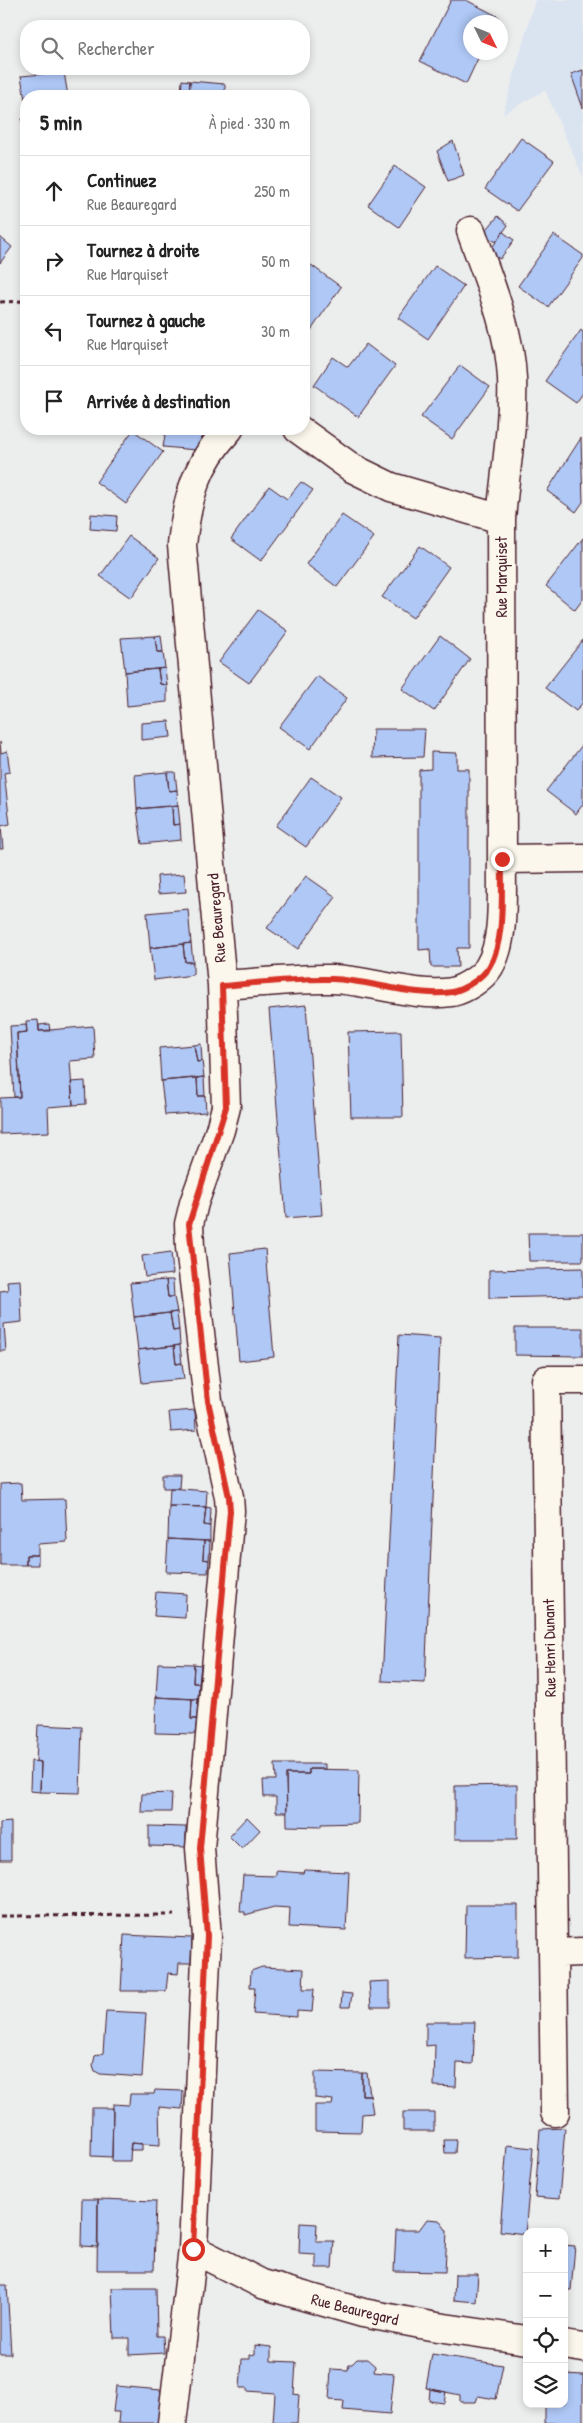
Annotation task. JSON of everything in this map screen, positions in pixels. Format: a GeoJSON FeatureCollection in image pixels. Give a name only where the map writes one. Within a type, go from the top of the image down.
{"type":"FeatureCollection","features":[{"type":"Feature","properties":{"kind":"street"},"geometry":{"type":"LineString","coordinates":[[470,231],[490,282],[507,345],[512,376],[512,408],[500,518]]}},
{"type":"Feature","properties":{"kind":"street","name":"Rue Beauregard"},"geometry":{"type":"LineString","coordinates":[[172,2423],[193,2249],[207,1936],[200,1848],[230,1511],[229,1497],[208,1401],[189,1224],[226,1107],[222,986],[182,545],[186,509],[196,476],[225,435]]}},
{"type":"Feature","properties":{"kind":"street","name":"Rue Marquiset"},"geometry":{"type":"LineString","coordinates":[[222,986],[332,979],[432,992],[453,992],[470,985],[488,969],[495,956],[499,940],[502,859],[500,518],[392,487],[352,468],[306,435]]}},
{"type":"Feature","properties":{"kind":"street"},"geometry":{"type":"LineString","coordinates":[[502,859],[583,858]]}},
{"type":"Feature","properties":{"kind":"street","name":"Rue Henri Dunant"},"geometry":{"type":"LineString","coordinates":[[555,2112],[546,1380],[583,1380]]}},
{"type":"Feature","properties":{"kind":"street"},"geometry":{"type":"LineString","coordinates":[[553,1953],[583,1952]]}},
{"type":"Feature","properties":{"kind":"street","name":"Rue Beauregard"},"geometry":{"type":"LineString","coordinates":[[193,2249],[262,2284],[363,2314],[523,2339]]}},
{"type":"Feature","properties":{"kind":"street"},"geometry":{"type":"LineString","coordinates":[[568,2346],[583,2348]]}},
{"type":"Feature","properties":{"kind":"path"},"geometry":{"type":"LineString","coordinates":[[0,302],[20,301]]}},
{"type":"Feature","properties":{"kind":"path"},"geometry":{"type":"LineString","coordinates":[[0,1916],[204,1916]]}},
{"type":"Feature","properties":{"kind":"shaded area"},"geometry":{"type":"Polygon","coordinates":[[[535,0],[583,0],[583,177],[545,90],[503,114],[535,0]]]}},
{"type":"Feature","properties":{"kind":"building"},"geometry":{"type":"Polygon","coordinates":[[[451,0],[466,0],[495,15],[463,15],[463,60],[477,60],[466,84],[420,61],[451,0]]]}},
{"type":"Feature","properties":{"kind":"building"},"geometry":{"type":"Polygon","coordinates":[[[583,70],[583,108],[571,74],[583,70]]]}},
{"type":"Feature","properties":{"kind":"building"},"geometry":{"type":"Polygon","coordinates":[[[64,75],[67,90],[23,90],[21,76],[64,75]]]}},
{"type":"Feature","properties":{"kind":"building"},"geometry":{"type":"Polygon","coordinates":[[[182,80],[190,81],[189,90],[181,90],[182,80]]]}},
{"type":"Feature","properties":{"kind":"building"},"geometry":{"type":"Polygon","coordinates":[[[190,81],[225,84],[225,90],[189,90],[190,81]]]}},
{"type":"Feature","properties":{"kind":"building"},"geometry":{"type":"Polygon","coordinates":[[[521,138],[554,161],[517,211],[485,189],[521,138]]]}},
{"type":"Feature","properties":{"kind":"building"},"geometry":{"type":"Polygon","coordinates":[[[453,141],[464,175],[448,181],[437,151],[453,141]]]}},
{"type":"Feature","properties":{"kind":"building"},"geometry":{"type":"Polygon","coordinates":[[[395,166],[426,187],[399,227],[368,205],[395,166]]]}},
{"type":"Feature","properties":{"kind":"building"},"geometry":{"type":"Polygon","coordinates":[[[498,216],[508,225],[496,242],[483,234],[498,216]]]}},
{"type":"Feature","properties":{"kind":"building"},"geometry":{"type":"Polygon","coordinates":[[[503,232],[514,240],[500,259],[489,252],[503,232]]]}},
{"type":"Feature","properties":{"kind":"building"},"geometry":{"type":"Polygon","coordinates":[[[554,235],[583,255],[583,258],[548,307],[518,286],[554,235]]]}},
{"type":"Feature","properties":{"kind":"building"},"geometry":{"type":"Polygon","coordinates":[[[0,237],[12,247],[0,263],[0,237]]]}},
{"type":"Feature","properties":{"kind":"building"},"geometry":{"type":"Polygon","coordinates":[[[311,265],[341,287],[310,332],[311,265]]]}},
{"type":"Feature","properties":{"kind":"building"},"geometry":{"type":"Polygon","coordinates":[[[435,266],[464,286],[428,339],[398,318],[435,266]]]}},
{"type":"Feature","properties":{"kind":"building"},"geometry":{"type":"Polygon","coordinates":[[[581,330],[583,332],[583,393],[576,403],[545,381],[581,330]]]}},
{"type":"Feature","properties":{"kind":"building"},"geometry":{"type":"Polygon","coordinates":[[[366,344],[395,366],[358,417],[314,385],[333,357],[348,367],[366,344]]]}},
{"type":"Feature","properties":{"kind":"building"},"geometry":{"type":"Polygon","coordinates":[[[460,365],[490,387],[452,439],[421,417],[460,365]]]}},
{"type":"Feature","properties":{"kind":"building"},"geometry":{"type":"Polygon","coordinates":[[[129,435],[140,435],[163,452],[126,504],[96,482],[129,435]]]}},
{"type":"Feature","properties":{"kind":"building"},"geometry":{"type":"Polygon","coordinates":[[[165,435],[203,436],[196,450],[163,447],[165,435]]]}},
{"type":"Feature","properties":{"kind":"building"},"geometry":{"type":"Polygon","coordinates":[[[581,438],[583,502],[576,512],[547,491],[581,438]]]}},
{"type":"Feature","properties":{"kind":"building"},"geometry":{"type":"Polygon","coordinates":[[[301,482],[313,490],[261,561],[231,539],[269,486],[287,499],[301,482]]]}},
{"type":"Feature","properties":{"kind":"building"},"geometry":{"type":"Polygon","coordinates":[[[91,514],[117,516],[116,531],[90,529],[91,514]]]}},
{"type":"Feature","properties":{"kind":"building"},"geometry":{"type":"Polygon","coordinates":[[[342,515],[374,537],[337,587],[306,564],[342,515]]]}},
{"type":"Feature","properties":{"kind":"building"},"geometry":{"type":"Polygon","coordinates":[[[129,536],[159,558],[131,598],[100,576],[129,536]]]}},
{"type":"Feature","properties":{"kind":"building"},"geometry":{"type":"Polygon","coordinates":[[[583,538],[583,599],[575,610],[546,586],[583,538]]]}},
{"type":"Feature","properties":{"kind":"building"},"geometry":{"type":"Polygon","coordinates":[[[420,546],[449,567],[413,618],[382,597],[420,546]]]}},
{"type":"Feature","properties":{"kind":"building"},"geometry":{"type":"Polygon","coordinates":[[[258,610],[288,631],[249,683],[219,662],[258,610]]]}},
{"type":"Feature","properties":{"kind":"building"},"geometry":{"type":"Polygon","coordinates":[[[161,635],[163,652],[157,652],[155,636],[161,635]]]}},
{"type":"Feature","properties":{"kind":"building"},"geometry":{"type":"Polygon","coordinates":[[[155,636],[157,652],[163,652],[165,668],[125,672],[121,638],[155,636]]]}},
{"type":"Feature","properties":{"kind":"building"},"geometry":{"type":"Polygon","coordinates":[[[440,636],[470,659],[434,711],[402,689],[440,636]]]}},
{"type":"Feature","properties":{"kind":"building"},"geometry":{"type":"Polygon","coordinates":[[[583,640],[583,702],[576,711],[545,688],[583,640]]]}},
{"type":"Feature","properties":{"kind":"building"},"geometry":{"type":"Polygon","coordinates":[[[165,668],[167,685],[160,684],[158,669],[165,668]]]}},
{"type":"Feature","properties":{"kind":"building"},"geometry":{"type":"Polygon","coordinates":[[[158,669],[160,684],[167,685],[167,702],[127,706],[125,672],[158,669]]]}},
{"type":"Feature","properties":{"kind":"building"},"geometry":{"type":"Polygon","coordinates":[[[317,676],[347,698],[310,749],[279,727],[317,676]]]}},
{"type":"Feature","properties":{"kind":"building"},"geometry":{"type":"Polygon","coordinates":[[[169,721],[171,737],[141,740],[141,723],[169,721]]]}},
{"type":"Feature","properties":{"kind":"building"},"geometry":{"type":"Polygon","coordinates":[[[373,729],[425,729],[423,757],[372,758],[373,729]]]}},
{"type":"Feature","properties":{"kind":"building"},"geometry":{"type":"Polygon","coordinates":[[[0,742],[1,753],[7,751],[10,772],[4,773],[10,824],[1,826],[3,849],[0,849],[0,742]]]}},
{"type":"Feature","properties":{"kind":"building"},"geometry":{"type":"Polygon","coordinates":[[[583,744],[583,804],[576,814],[546,791],[583,744]]]}},
{"type":"Feature","properties":{"kind":"building"},"geometry":{"type":"Polygon","coordinates":[[[431,752],[457,753],[457,769],[469,769],[469,948],[457,948],[458,967],[431,967],[430,949],[419,950],[419,770],[431,769],[431,752]]]}},
{"type":"Feature","properties":{"kind":"building"},"geometry":{"type":"Polygon","coordinates":[[[167,772],[169,791],[177,790],[178,805],[137,809],[135,775],[167,772]]]}},
{"type":"Feature","properties":{"kind":"building"},"geometry":{"type":"Polygon","coordinates":[[[167,772],[175,772],[177,790],[169,791],[167,772]]]}},
{"type":"Feature","properties":{"kind":"building"},"geometry":{"type":"Polygon","coordinates":[[[311,777],[341,797],[306,847],[276,826],[311,777]]]}},
{"type":"Feature","properties":{"kind":"building"},"geometry":{"type":"Polygon","coordinates":[[[178,805],[180,824],[173,825],[172,806],[178,805]]]}},
{"type":"Feature","properties":{"kind":"building"},"geometry":{"type":"Polygon","coordinates":[[[172,806],[173,825],[180,824],[181,840],[142,844],[137,809],[172,806]]]}},
{"type":"Feature","properties":{"kind":"building"},"geometry":{"type":"Polygon","coordinates":[[[184,874],[186,892],[158,894],[157,876],[184,874]]]}},
{"type":"Feature","properties":{"kind":"building"},"geometry":{"type":"Polygon","coordinates":[[[306,876],[336,897],[298,949],[267,928],[306,876]]]}},
{"type":"Feature","properties":{"kind":"building"},"geometry":{"type":"Polygon","coordinates":[[[188,909],[191,943],[150,948],[147,913],[188,909]]]}},
{"type":"Feature","properties":{"kind":"building"},"geometry":{"type":"Polygon","coordinates":[[[191,943],[193,962],[185,962],[183,944],[191,943]]]}},
{"type":"Feature","properties":{"kind":"building"},"geometry":{"type":"Polygon","coordinates":[[[183,944],[185,962],[193,962],[193,975],[154,980],[150,948],[183,944]]]}},
{"type":"Feature","properties":{"kind":"building"},"geometry":{"type":"Polygon","coordinates":[[[306,1005],[322,1215],[286,1218],[269,1009],[306,1005]]]}},
{"type":"Feature","properties":{"kind":"building"},"geometry":{"type":"Polygon","coordinates":[[[38,1020],[39,1031],[93,1026],[95,1059],[70,1061],[73,1105],[48,1107],[49,1132],[0,1134],[0,1098],[20,1097],[17,1033],[27,1032],[26,1021],[38,1020]]]}},
{"type":"Feature","properties":{"kind":"building"},"geometry":{"type":"Polygon","coordinates":[[[49,1024],[50,1031],[39,1031],[39,1025],[49,1024]]]}},
{"type":"Feature","properties":{"kind":"building"},"geometry":{"type":"Polygon","coordinates":[[[26,1025],[27,1032],[17,1033],[20,1097],[14,1097],[10,1026],[26,1025]]]}},
{"type":"Feature","properties":{"kind":"building"},"geometry":{"type":"Polygon","coordinates":[[[401,1031],[403,1117],[351,1117],[348,1032],[401,1031]]]}},
{"type":"Feature","properties":{"kind":"building"},"geometry":{"type":"Polygon","coordinates":[[[201,1044],[202,1061],[197,1062],[194,1045],[201,1044]]]}},
{"type":"Feature","properties":{"kind":"building"},"geometry":{"type":"Polygon","coordinates":[[[194,1045],[197,1062],[202,1061],[204,1077],[161,1081],[159,1048],[194,1045]]]}},
{"type":"Feature","properties":{"kind":"building"},"geometry":{"type":"Polygon","coordinates":[[[204,1077],[205,1096],[198,1096],[197,1078],[204,1077]]]}},
{"type":"Feature","properties":{"kind":"building"},"geometry":{"type":"Polygon","coordinates":[[[197,1078],[198,1096],[205,1096],[206,1112],[165,1115],[161,1081],[197,1078]]]}},
{"type":"Feature","properties":{"kind":"building"},"geometry":{"type":"Polygon","coordinates":[[[85,1081],[86,1104],[73,1105],[71,1082],[85,1081]]]}},
{"type":"Feature","properties":{"kind":"building"},"geometry":{"type":"Polygon","coordinates":[[[528,1233],[583,1233],[583,1261],[529,1261],[528,1233]]]}},
{"type":"Feature","properties":{"kind":"building"},"geometry":{"type":"Polygon","coordinates":[[[265,1249],[274,1357],[239,1361],[230,1253],[265,1249]]]}},
{"type":"Feature","properties":{"kind":"building"},"geometry":{"type":"Polygon","coordinates":[[[171,1252],[173,1274],[145,1277],[142,1256],[171,1252]]]}},
{"type":"Feature","properties":{"kind":"building"},"geometry":{"type":"Polygon","coordinates":[[[583,1268],[583,1296],[489,1298],[489,1270],[583,1268]]]}},
{"type":"Feature","properties":{"kind":"building"},"geometry":{"type":"Polygon","coordinates":[[[20,1280],[22,1322],[4,1324],[6,1351],[0,1351],[0,1291],[8,1290],[7,1281],[20,1280]]]}},
{"type":"Feature","properties":{"kind":"building"},"geometry":{"type":"Polygon","coordinates":[[[166,1280],[173,1280],[174,1297],[168,1297],[166,1280]]]}},
{"type":"Feature","properties":{"kind":"building"},"geometry":{"type":"Polygon","coordinates":[[[166,1280],[168,1297],[174,1297],[177,1312],[134,1317],[130,1283],[166,1280]]]}},
{"type":"Feature","properties":{"kind":"building"},"geometry":{"type":"Polygon","coordinates":[[[177,1312],[179,1330],[173,1331],[170,1313],[177,1312]]]}},
{"type":"Feature","properties":{"kind":"building"},"geometry":{"type":"Polygon","coordinates":[[[170,1313],[173,1331],[179,1330],[180,1345],[138,1350],[134,1317],[170,1313]]]}},
{"type":"Feature","properties":{"kind":"building"},"geometry":{"type":"Polygon","coordinates":[[[515,1328],[583,1328],[583,1356],[515,1355],[515,1328]]]}},
{"type":"Feature","properties":{"kind":"building"},"geometry":{"type":"Polygon","coordinates":[[[399,1335],[440,1338],[425,1683],[382,1681],[399,1335]]]}},
{"type":"Feature","properties":{"kind":"building"},"geometry":{"type":"Polygon","coordinates":[[[180,1345],[182,1363],[176,1364],[174,1346],[180,1345]]]}},
{"type":"Feature","properties":{"kind":"building"},"geometry":{"type":"Polygon","coordinates":[[[174,1346],[176,1364],[182,1363],[184,1379],[142,1383],[138,1350],[174,1346]]]}},
{"type":"Feature","properties":{"kind":"building"},"geometry":{"type":"Polygon","coordinates":[[[195,1410],[196,1430],[171,1432],[169,1412],[195,1410]]]}},
{"type":"Feature","properties":{"kind":"building"},"geometry":{"type":"Polygon","coordinates":[[[163,1475],[180,1475],[179,1488],[163,1488],[163,1475]]]}},
{"type":"Feature","properties":{"kind":"building"},"geometry":{"type":"Polygon","coordinates":[[[21,1483],[22,1500],[65,1499],[67,1542],[38,1544],[38,1555],[26,1555],[26,1565],[0,1565],[0,1484],[21,1483]]]}},
{"type":"Feature","properties":{"kind":"building"},"geometry":{"type":"Polygon","coordinates":[[[170,1488],[207,1491],[206,1507],[169,1506],[170,1488]]]}},
{"type":"Feature","properties":{"kind":"building"},"geometry":{"type":"Polygon","coordinates":[[[169,1506],[206,1507],[204,1525],[210,1526],[210,1541],[168,1539],[169,1506]]]}},
{"type":"Feature","properties":{"kind":"building"},"geometry":{"type":"Polygon","coordinates":[[[206,1507],[211,1508],[210,1526],[204,1525],[206,1507]]]}},
{"type":"Feature","properties":{"kind":"building"},"geometry":{"type":"Polygon","coordinates":[[[168,1539],[204,1541],[203,1559],[209,1560],[208,1573],[166,1572],[168,1539]]]}},
{"type":"Feature","properties":{"kind":"building"},"geometry":{"type":"Polygon","coordinates":[[[204,1541],[210,1541],[209,1560],[203,1559],[204,1541]]]}},
{"type":"Feature","properties":{"kind":"building"},"geometry":{"type":"Polygon","coordinates":[[[26,1555],[38,1555],[38,1565],[26,1565],[26,1555]]]}},
{"type":"Feature","properties":{"kind":"building"},"geometry":{"type":"Polygon","coordinates":[[[156,1592],[186,1594],[185,1618],[154,1616],[156,1592]]]}},
{"type":"Feature","properties":{"kind":"building"},"geometry":{"type":"Polygon","coordinates":[[[158,1663],[194,1664],[193,1683],[199,1683],[198,1699],[156,1697],[158,1663]]]}},
{"type":"Feature","properties":{"kind":"building"},"geometry":{"type":"Polygon","coordinates":[[[194,1664],[201,1665],[199,1683],[193,1683],[194,1664]]]}},
{"type":"Feature","properties":{"kind":"building"},"geometry":{"type":"Polygon","coordinates":[[[156,1697],[192,1699],[191,1719],[197,1719],[195,1734],[155,1733],[156,1697]]]}},
{"type":"Feature","properties":{"kind":"building"},"geometry":{"type":"Polygon","coordinates":[[[192,1699],[198,1699],[197,1719],[191,1719],[192,1699]]]}},
{"type":"Feature","properties":{"kind":"building"},"geometry":{"type":"Polygon","coordinates":[[[38,1725],[82,1727],[80,1793],[40,1792],[41,1762],[36,1761],[38,1725]]]}},
{"type":"Feature","properties":{"kind":"building"},"geometry":{"type":"Polygon","coordinates":[[[31,1761],[41,1762],[40,1792],[30,1791],[31,1761]]]}},
{"type":"Feature","properties":{"kind":"building"},"geometry":{"type":"Polygon","coordinates":[[[275,1764],[325,1764],[325,1769],[309,1769],[309,1774],[286,1774],[287,1812],[276,1812],[276,1797],[264,1797],[263,1780],[276,1780],[275,1764]]]}},
{"type":"Feature","properties":{"kind":"building"},"geometry":{"type":"Polygon","coordinates":[[[309,1769],[359,1770],[358,1823],[321,1824],[321,1827],[287,1826],[286,1774],[309,1774],[309,1769]]]}},
{"type":"Feature","properties":{"kind":"building"},"geometry":{"type":"Polygon","coordinates":[[[517,1785],[517,1839],[455,1839],[455,1786],[517,1785]]]}},
{"type":"Feature","properties":{"kind":"building"},"geometry":{"type":"Polygon","coordinates":[[[172,1793],[171,1812],[141,1812],[142,1794],[172,1793]]]}},
{"type":"Feature","properties":{"kind":"building"},"geometry":{"type":"Polygon","coordinates":[[[247,1817],[260,1830],[242,1849],[229,1836],[247,1817]]]}},
{"type":"Feature","properties":{"kind":"building"},"geometry":{"type":"Polygon","coordinates":[[[11,1822],[11,1860],[0,1860],[0,1823],[11,1822]]]}},
{"type":"Feature","properties":{"kind":"building"},"geometry":{"type":"Polygon","coordinates":[[[149,1826],[186,1827],[186,1847],[149,1846],[149,1826]]]}},
{"type":"Feature","properties":{"kind":"building"},"geometry":{"type":"Polygon","coordinates":[[[304,1870],[349,1872],[346,1930],[289,1927],[290,1908],[274,1907],[245,1915],[245,1912],[240,1912],[243,1875],[276,1876],[276,1871],[303,1873],[304,1870]]]}},
{"type":"Feature","properties":{"kind":"building"},"geometry":{"type":"Polygon","coordinates":[[[466,1905],[518,1905],[518,1957],[465,1958],[466,1905]]]}},
{"type":"Feature","properties":{"kind":"building"},"geometry":{"type":"Polygon","coordinates":[[[124,1935],[192,1938],[191,1963],[179,1963],[178,1974],[168,1973],[166,1991],[121,1991],[124,1935]]]}},
{"type":"Feature","properties":{"kind":"building"},"geometry":{"type":"Polygon","coordinates":[[[262,1967],[304,1969],[303,1989],[314,1989],[312,2012],[297,2011],[297,2017],[253,2014],[255,1987],[250,1987],[251,1971],[262,1967]]]}},
{"type":"Feature","properties":{"kind":"building"},"geometry":{"type":"Polygon","coordinates":[[[390,1981],[390,2007],[371,2007],[369,1982],[390,1981]]]}},
{"type":"Feature","properties":{"kind":"building"},"geometry":{"type":"Polygon","coordinates":[[[342,1993],[352,1994],[350,2007],[341,2007],[342,1993]]]}},
{"type":"Feature","properties":{"kind":"building"},"geometry":{"type":"Polygon","coordinates":[[[106,2011],[146,2013],[142,2077],[100,2074],[95,2071],[93,2065],[95,2056],[103,2053],[106,2011]]]}},
{"type":"Feature","properties":{"kind":"building"},"geometry":{"type":"Polygon","coordinates":[[[426,2022],[475,2022],[473,2064],[457,2063],[456,2087],[434,2086],[435,2045],[426,2046],[426,2022]]]}},
{"type":"Feature","properties":{"kind":"building"},"geometry":{"type":"Polygon","coordinates":[[[315,2072],[362,2073],[362,2095],[370,2095],[373,2113],[362,2114],[361,2132],[315,2131],[315,2105],[332,2105],[333,2100],[315,2098],[315,2072]]]}},
{"type":"Feature","properties":{"kind":"building"},"geometry":{"type":"Polygon","coordinates":[[[362,2073],[367,2073],[370,2095],[362,2095],[362,2073]]]}},
{"type":"Feature","properties":{"kind":"building"},"geometry":{"type":"Polygon","coordinates":[[[155,2090],[183,2091],[182,2109],[159,2107],[160,2145],[131,2143],[130,2161],[112,2161],[113,2104],[129,2105],[130,2094],[154,2094],[155,2090]]]}},
{"type":"Feature","properties":{"kind":"building"},"geometry":{"type":"Polygon","coordinates":[[[92,2108],[113,2108],[112,2157],[91,2156],[92,2108]]]}},
{"type":"Feature","properties":{"kind":"building"},"geometry":{"type":"Polygon","coordinates":[[[403,2112],[434,2112],[434,2131],[403,2131],[403,2112]]]}},
{"type":"Feature","properties":{"kind":"building"},"geometry":{"type":"Polygon","coordinates":[[[565,2128],[559,2199],[535,2197],[540,2129],[565,2128]]]}},
{"type":"Feature","properties":{"kind":"building"},"geometry":{"type":"Polygon","coordinates":[[[444,2140],[456,2140],[455,2153],[445,2153],[444,2140]]]}},
{"type":"Feature","properties":{"kind":"building"},"geometry":{"type":"Polygon","coordinates":[[[131,2143],[142,2144],[142,2150],[130,2150],[131,2143]]]}},
{"type":"Feature","properties":{"kind":"building"},"geometry":{"type":"Polygon","coordinates":[[[507,2145],[533,2148],[526,2228],[523,2228],[523,2234],[500,2231],[507,2145]]]}},
{"type":"Feature","properties":{"kind":"building"},"geometry":{"type":"Polygon","coordinates":[[[82,2199],[98,2199],[98,2247],[81,2246],[82,2199]]]}},
{"type":"Feature","properties":{"kind":"building"},"geometry":{"type":"Polygon","coordinates":[[[98,2199],[156,2201],[154,2270],[97,2270],[98,2199]]]}},
{"type":"Feature","properties":{"kind":"building"},"geometry":{"type":"Polygon","coordinates":[[[427,2219],[439,2220],[447,2231],[445,2272],[394,2271],[396,2230],[419,2230],[427,2219]]]}},
{"type":"Feature","properties":{"kind":"building"},"geometry":{"type":"Polygon","coordinates":[[[300,2223],[317,2224],[316,2241],[334,2241],[332,2268],[316,2268],[316,2255],[299,2254],[300,2223]]]}},
{"type":"Feature","properties":{"kind":"building"},"geometry":{"type":"Polygon","coordinates":[[[568,2245],[575,2246],[571,2290],[568,2290],[568,2245]]]}},
{"type":"Feature","properties":{"kind":"building"},"geometry":{"type":"Polygon","coordinates":[[[455,2274],[478,2274],[476,2302],[454,2300],[455,2274]]]}},
{"type":"Feature","properties":{"kind":"building"},"geometry":{"type":"Polygon","coordinates":[[[0,2285],[7,2285],[11,2354],[0,2354],[0,2285]]]}},
{"type":"Feature","properties":{"kind":"building"},"geometry":{"type":"Polygon","coordinates":[[[112,2288],[156,2288],[157,2336],[163,2336],[164,2353],[129,2355],[129,2338],[114,2338],[112,2288]]]}},
{"type":"Feature","properties":{"kind":"building"},"geometry":{"type":"Polygon","coordinates":[[[255,2345],[271,2347],[271,2361],[296,2362],[294,2394],[299,2395],[297,2423],[273,2423],[275,2393],[247,2391],[247,2388],[240,2388],[242,2359],[250,2359],[250,2355],[255,2354],[255,2345]]]}},
{"type":"Feature","properties":{"kind":"building"},"geometry":{"type":"Polygon","coordinates":[[[432,2354],[503,2365],[496,2399],[478,2396],[476,2402],[460,2402],[460,2395],[426,2388],[432,2354]]]}},
{"type":"Feature","properties":{"kind":"building"},"geometry":{"type":"Polygon","coordinates":[[[357,2359],[367,2359],[375,2366],[374,2372],[394,2374],[390,2414],[343,2410],[344,2401],[329,2400],[331,2369],[348,2370],[349,2364],[352,2364],[357,2359]]]}},
{"type":"Feature","properties":{"kind":"building"},"geometry":{"type":"Polygon","coordinates":[[[568,2374],[583,2375],[583,2423],[545,2423],[545,2408],[568,2408],[568,2374]]]}},
{"type":"Feature","properties":{"kind":"building"},"geometry":{"type":"Polygon","coordinates":[[[116,2386],[161,2390],[158,2423],[118,2423],[119,2412],[113,2412],[116,2386]]]}},
{"type":"Feature","properties":{"kind":"building"},"geometry":{"type":"Polygon","coordinates":[[[430,2389],[446,2392],[444,2403],[429,2401],[430,2389]]]}},
{"type":"Feature","properties":{"kind":"route"},"geometry":{"type":"LineString","coordinates":[[193,2249],[207,1936],[200,1848],[230,1511],[229,1497],[208,1401],[189,1224],[194,1203],[220,1130],[226,1107],[222,986],[332,979],[432,992],[453,992],[470,985],[488,969],[495,956],[499,940],[502,859]]}}]}
